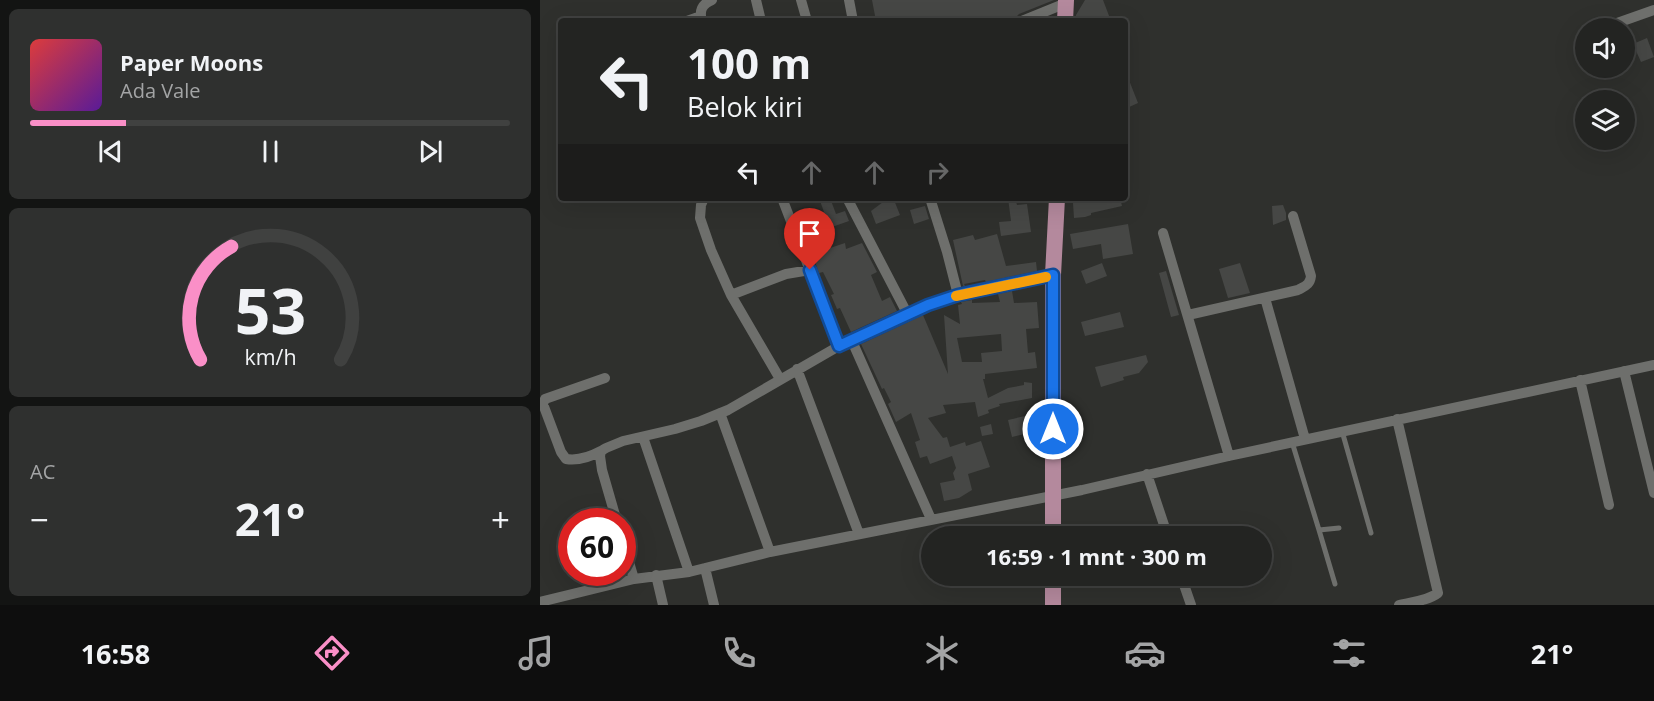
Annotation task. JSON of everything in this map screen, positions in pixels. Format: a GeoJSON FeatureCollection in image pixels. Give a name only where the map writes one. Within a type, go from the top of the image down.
{"type":"FeatureCollection","features":[{"type":"Feature","properties":{"kind":"main road"},"geometry":{"type":"LineString","coordinates":[[1065,18],[1066,2]]}},
{"type":"Feature","properties":{"kind":"main road"},"geometry":{"type":"LineString","coordinates":[[1053,526],[1053,275],[1057,201]]}},
{"type":"Feature","properties":{"kind":"main road"},"geometry":{"type":"LineString","coordinates":[[1053,586],[1053,605]]}},
{"type":"Feature","properties":{"kind":"street"},"geometry":{"type":"LineString","coordinates":[[701,18],[704,4],[712,0]]}},
{"type":"Feature","properties":{"kind":"street"},"geometry":{"type":"LineString","coordinates":[[756,0],[760,18]]}},
{"type":"Feature","properties":{"kind":"street"},"geometry":{"type":"LineString","coordinates":[[801,0],[806,18]]}},
{"type":"Feature","properties":{"kind":"street"},"geometry":{"type":"LineString","coordinates":[[849,0],[852,18]]}},
{"type":"Feature","properties":{"kind":"street"},"geometry":{"type":"LineString","coordinates":[[1029,18],[1066,2]]}},
{"type":"Feature","properties":{"kind":"street"},"geometry":{"type":"LineString","coordinates":[[1631,18],[1654,10]]}},
{"type":"Feature","properties":{"kind":"street"},"geometry":{"type":"LineString","coordinates":[[703,201],[700,218],[704,232],[731,295],[780,379]]}},
{"type":"Feature","properties":{"kind":"street"},"geometry":{"type":"LineString","coordinates":[[783,201],[839,346]]}},
{"type":"Feature","properties":{"kind":"street"},"geometry":{"type":"LineString","coordinates":[[849,201],[908,315]]}},
{"type":"Feature","properties":{"kind":"street"},"geometry":{"type":"LineString","coordinates":[[931,201],[958,295]]}},
{"type":"Feature","properties":{"kind":"street"},"geometry":{"type":"LineString","coordinates":[[1188,315],[1298,290],[1308,285],[1311,276],[1293,216]]}},
{"type":"Feature","properties":{"kind":"street"},"geometry":{"type":"LineString","coordinates":[[1163,233],[1229,456]]}},
{"type":"Feature","properties":{"kind":"street"},"geometry":{"type":"LineString","coordinates":[[731,295],[786,274],[810,270]]}},
{"type":"Feature","properties":{"kind":"street"},"geometry":{"type":"LineString","coordinates":[[605,378],[545,399],[543,404],[561,452],[566,459],[590,457],[623,441],[675,429],[720,413],[839,346],[928,305],[958,295],[1053,275]]}},
{"type":"Feature","properties":{"kind":"street"},"geometry":{"type":"LineString","coordinates":[[1265,298],[1305,439]]}},
{"type":"Feature","properties":{"kind":"street"},"geometry":{"type":"LineString","coordinates":[[852,340],[931,519]]}},
{"type":"Feature","properties":{"kind":"street"},"geometry":{"type":"LineString","coordinates":[[636,579],[689,572],[770,552],[1054,495],[1654,365]]}},
{"type":"Feature","properties":{"kind":"street"},"geometry":{"type":"LineString","coordinates":[[797,369],[859,534]]}},
{"type":"Feature","properties":{"kind":"street"},"geometry":{"type":"LineString","coordinates":[[1624,371],[1654,493]]}},
{"type":"Feature","properties":{"kind":"street"},"geometry":{"type":"LineString","coordinates":[[1580,381],[1609,505]]}},
{"type":"Feature","properties":{"kind":"street"},"geometry":{"type":"LineString","coordinates":[[720,413],[770,552]]}},
{"type":"Feature","properties":{"kind":"street"},"geometry":{"type":"LineString","coordinates":[[1397,419],[1438,593],[1399,605]]}},
{"type":"Feature","properties":{"kind":"street"},"geometry":{"type":"LineString","coordinates":[[643,437],[689,572]]}},
{"type":"Feature","properties":{"kind":"street"},"geometry":{"type":"LineString","coordinates":[[602,451],[600,456],[602,470],[613,508]]}},
{"type":"Feature","properties":{"kind":"street"},"geometry":{"type":"LineString","coordinates":[[1147,474],[1164,526]]}},
{"type":"Feature","properties":{"kind":"street"},"geometry":{"type":"LineString","coordinates":[[705,568],[714,605]]}},
{"type":"Feature","properties":{"kind":"street"},"geometry":{"type":"LineString","coordinates":[[656,575],[663,605]]}},
{"type":"Feature","properties":{"kind":"street"},"geometry":{"type":"LineString","coordinates":[[540,602],[605,586]]}},
{"type":"Feature","properties":{"kind":"street"},"geometry":{"type":"LineString","coordinates":[[1184,586],[1191,605]]}},
{"type":"Feature","properties":{"kind":"lane"},"geometry":{"type":"LineString","coordinates":[[1342,431],[1371,533]]}},
{"type":"Feature","properties":{"kind":"lane"},"geometry":{"type":"LineString","coordinates":[[1292,442],[1335,584]]}},
{"type":"Feature","properties":{"kind":"lane"},"geometry":{"type":"LineString","coordinates":[[1319,530],[1339,528]]}},
{"type":"Feature","properties":{"kind":"building"},"geometry":{"type":"Polygon","coordinates":[[[872,0],[1054,0],[1019,14],[1015,18],[875,18],[872,0]]]}},
{"type":"Feature","properties":{"kind":"building"},"geometry":{"type":"Polygon","coordinates":[[[1085,0],[1103,0],[1110,18],[1076,18],[1085,0]]]}},
{"type":"Feature","properties":{"kind":"building"},"geometry":{"type":"Polygon","coordinates":[[[1647,38],[1654,57],[1641,62],[1635,43],[1647,38]]]}},
{"type":"Feature","properties":{"kind":"building"},"geometry":{"type":"Polygon","coordinates":[[[1128,78],[1138,103],[1128,108],[1128,78]]]}},
{"type":"Feature","properties":{"kind":"building"},"geometry":{"type":"Polygon","coordinates":[[[820,201],[831,201],[836,214],[845,211],[849,221],[805,236],[799,222],[824,212],[820,201]]]}},
{"type":"Feature","properties":{"kind":"building"},"geometry":{"type":"Polygon","coordinates":[[[884,201],[894,201],[900,215],[876,224],[871,211],[884,201]]]}},
{"type":"Feature","properties":{"kind":"building"},"geometry":{"type":"Polygon","coordinates":[[[1008,201],[1016,201],[1017,205],[1027,204],[1031,232],[1001,236],[999,222],[1011,221],[1008,201]]]}},
{"type":"Feature","properties":{"kind":"building"},"geometry":{"type":"Polygon","coordinates":[[[1121,201],[1122,206],[1074,218],[1073,203],[1121,201]]]}},
{"type":"Feature","properties":{"kind":"building"},"geometry":{"type":"Polygon","coordinates":[[[1283,205],[1286,220],[1273,225],[1272,206],[1283,205]]]}},
{"type":"Feature","properties":{"kind":"building"},"geometry":{"type":"Polygon","coordinates":[[[925,206],[929,219],[914,224],[910,210],[925,206]]]}},
{"type":"Feature","properties":{"kind":"building"},"geometry":{"type":"Polygon","coordinates":[[[1128,224],[1133,254],[1103,259],[1101,244],[1073,249],[1070,234],[1128,224]]]}},
{"type":"Feature","properties":{"kind":"building"},"geometry":{"type":"Polygon","coordinates":[[[997,234],[1006,266],[1036,262],[1037,271],[963,286],[953,240],[973,235],[975,240],[997,234]]]}},
{"type":"Feature","properties":{"kind":"building"},"geometry":{"type":"Polygon","coordinates":[[[845,243],[846,249],[862,243],[877,272],[871,275],[882,301],[890,297],[897,311],[851,332],[840,308],[837,309],[831,295],[834,294],[823,272],[819,273],[812,254],[845,243]]]}},
{"type":"Feature","properties":{"kind":"building"},"geometry":{"type":"Polygon","coordinates":[[[1102,263],[1107,276],[1086,284],[1081,271],[1102,263]]]}},
{"type":"Feature","properties":{"kind":"building"},"geometry":{"type":"Polygon","coordinates":[[[1240,263],[1250,293],[1228,298],[1219,269],[1240,263]]]}},
{"type":"Feature","properties":{"kind":"building"},"geometry":{"type":"Polygon","coordinates":[[[1166,271],[1179,315],[1171,317],[1159,273],[1166,271]]]}},
{"type":"Feature","properties":{"kind":"building"},"geometry":{"type":"Polygon","coordinates":[[[1012,291],[1014,303],[1037,302],[1039,328],[1026,329],[1028,353],[1035,352],[1037,368],[985,374],[985,379],[983,379],[988,398],[1008,388],[1024,385],[1024,382],[1032,383],[1032,398],[999,404],[1000,406],[988,410],[989,413],[978,417],[975,402],[943,405],[946,413],[928,418],[943,438],[947,437],[950,447],[965,442],[966,446],[981,441],[990,467],[968,474],[972,490],[959,498],[944,501],[940,483],[955,480],[953,473],[956,468],[952,456],[930,464],[927,456],[920,458],[915,442],[920,440],[911,413],[896,422],[888,404],[891,402],[884,388],[882,389],[861,344],[923,315],[948,374],[944,315],[960,324],[958,305],[962,304],[961,302],[972,300],[972,303],[1000,302],[998,294],[1012,291]],[[1001,334],[957,338],[962,362],[982,362],[981,353],[1002,351],[1001,334]]]}},
{"type":"Feature","properties":{"kind":"building"},"geometry":{"type":"Polygon","coordinates":[[[1120,312],[1124,327],[1085,336],[1081,322],[1120,312]]]}},
{"type":"Feature","properties":{"kind":"building"},"geometry":{"type":"Polygon","coordinates":[[[1146,355],[1148,362],[1139,373],[1101,387],[1095,367],[1146,355]]]}},
{"type":"Feature","properties":{"kind":"building"},"geometry":{"type":"Polygon","coordinates":[[[1025,416],[1029,433],[1012,437],[1008,420],[1025,416]]]}},
{"type":"Feature","properties":{"kind":"building"},"geometry":{"type":"Polygon","coordinates":[[[991,424],[993,434],[982,436],[980,427],[991,424]]]}},
{"type":"Feature","properties":{"kind":"slow traffic"},"geometry":{"type":"LineString","coordinates":[[956,296],[1046,277]]}},
{"type":"Feature","properties":{"kind":"route"},"geometry":{"type":"LineString","coordinates":[[810,270],[839,346],[928,305],[958,295],[1053,275],[1053,429]]}}]}
